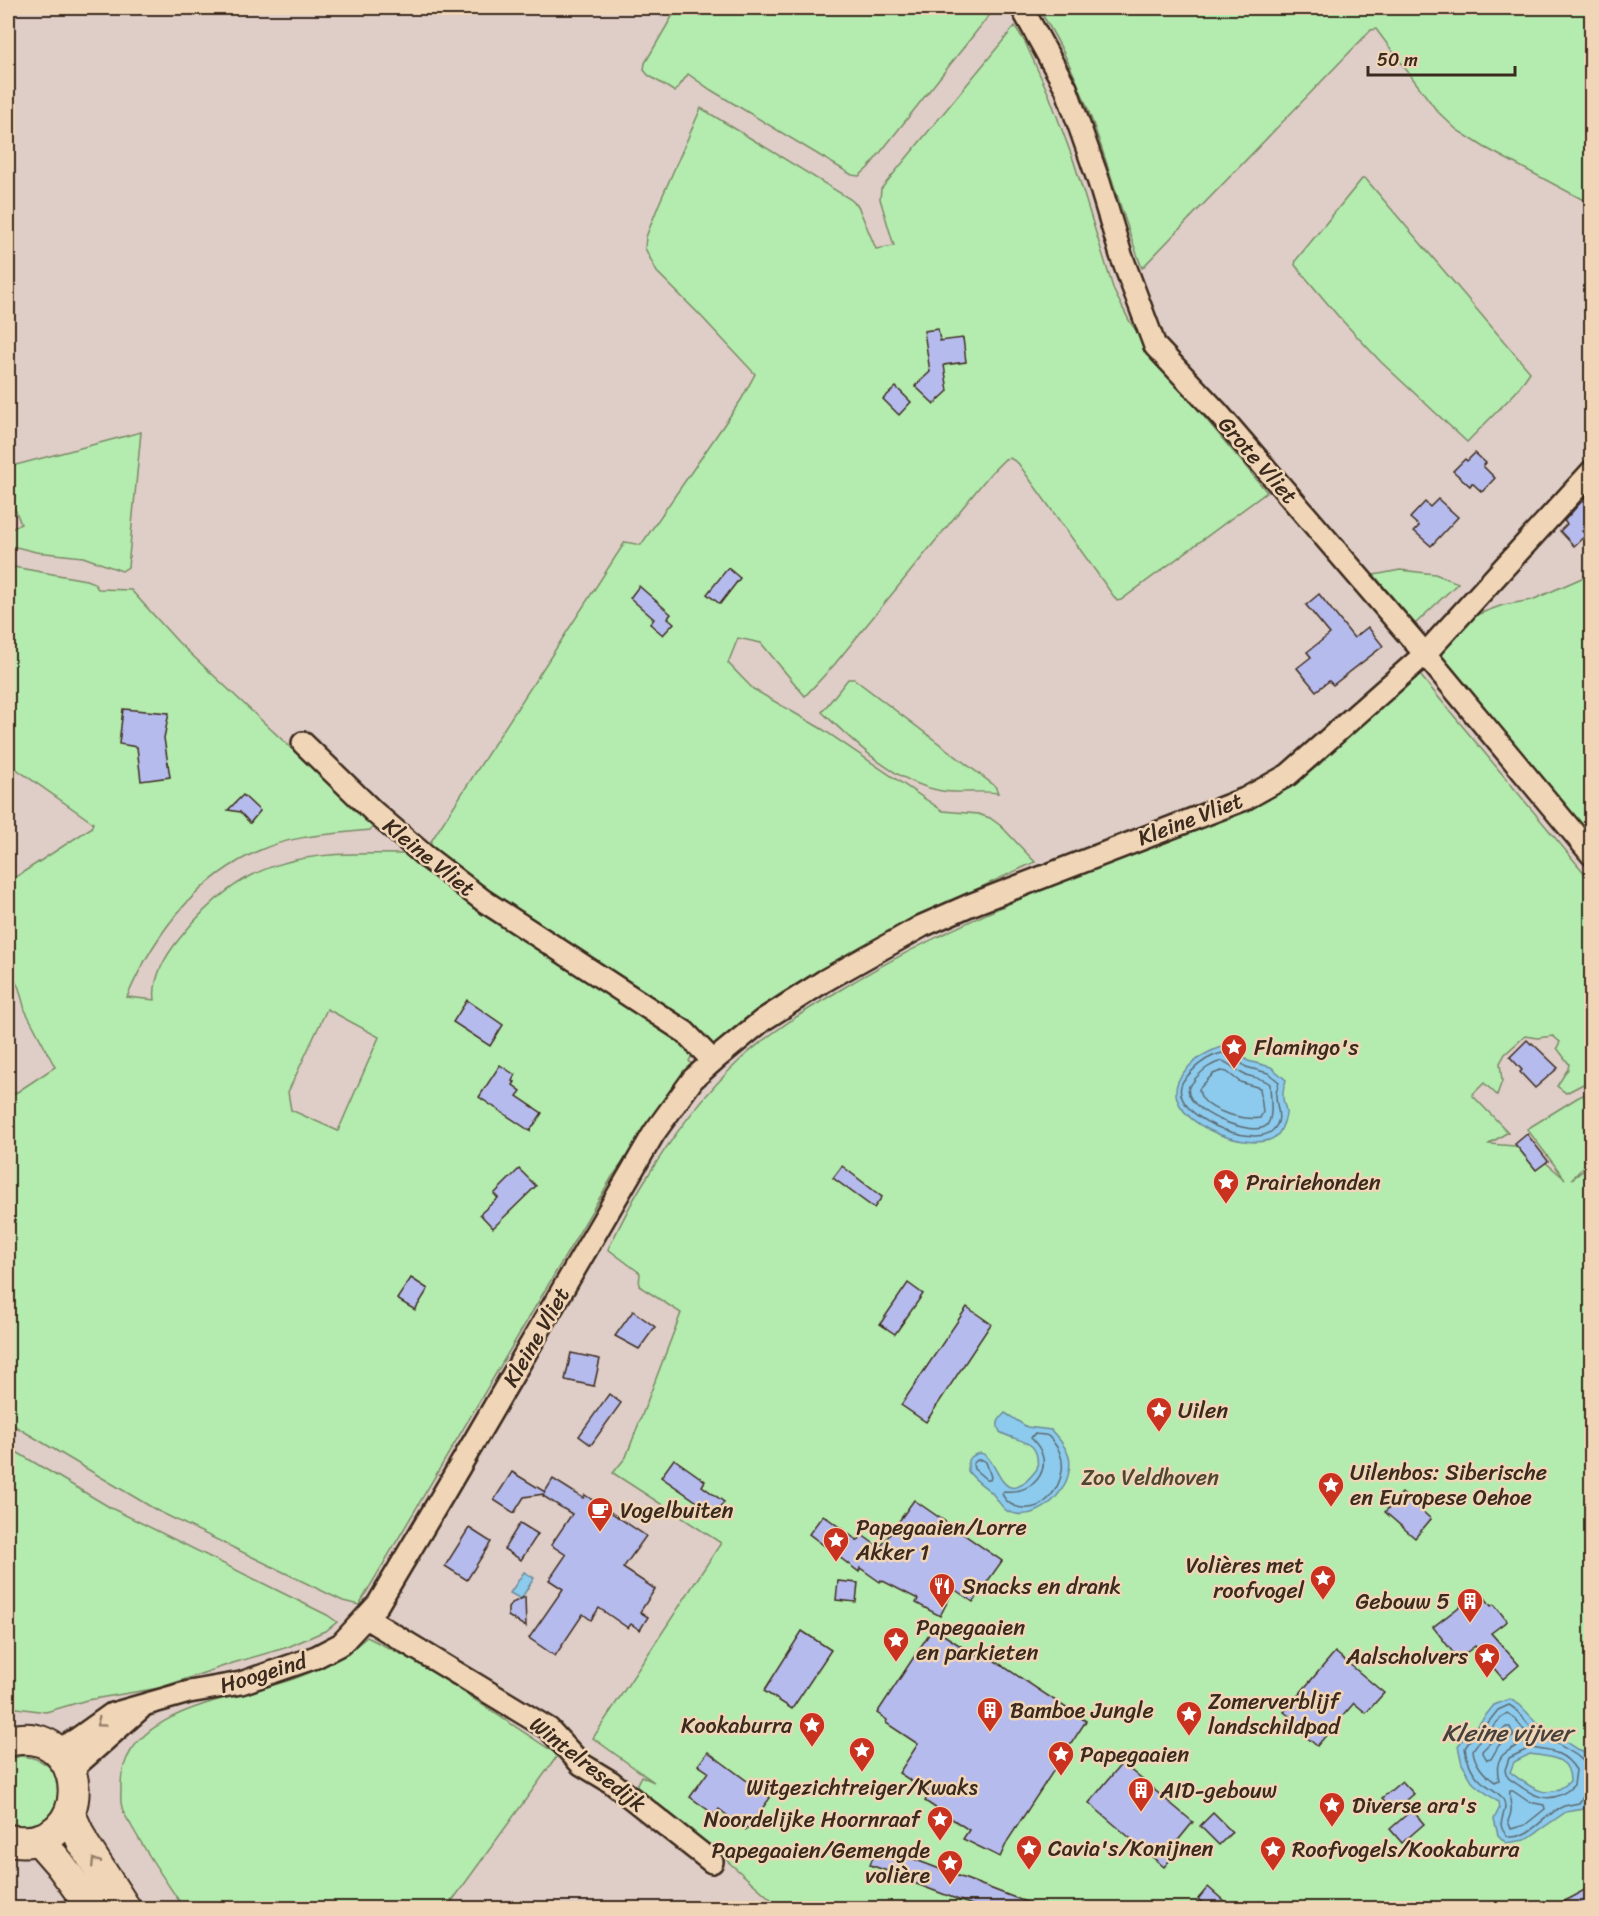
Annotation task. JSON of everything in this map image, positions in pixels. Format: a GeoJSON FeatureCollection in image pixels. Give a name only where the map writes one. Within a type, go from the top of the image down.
{"type":"FeatureCollection","features":[{"type":"Feature","properties":{"kind":"main road"},"geometry":{"type":"LineString","coordinates":[[8,1740],[26,1738],[42,1742],[64,1761],[75,1785],[70,1814],[62,1825],[39,1840],[22,1843],[8,1840]]}},
{"type":"Feature","properties":{"kind":"main road"},"geometry":{"type":"LineString","coordinates":[[70,1814],[83,1843],[125,1908]]}},
{"type":"Feature","properties":{"kind":"main road"},"geometry":{"type":"LineString","coordinates":[[39,1840],[92,1908]]}},
{"type":"Feature","properties":{"kind":"street","name":"Grote Vliet"},"geometry":{"type":"LineString","coordinates":[[1022,8],[1046,48],[1070,98],[1121,255],[1155,346],[1218,413],[1425,654],[1592,855]]}},
{"type":"Feature","properties":{"kind":"street","name":"Kleine Vliet"},"geometry":{"type":"LineString","coordinates":[[366,1618],[378,1604],[444,1493],[654,1133],[693,1079],[763,1020],[824,981],[922,927],[1058,870],[1245,799],[1288,775],[1425,654],[1592,471]]}},
{"type":"Feature","properties":{"kind":"street","name":"Kleine Vliet"},"geometry":{"type":"LineString","coordinates":[[303,743],[374,812],[424,855],[484,901],[685,1032],[713,1061]]}},
{"type":"Feature","properties":{"kind":"street","name":"Hoogeind"},"geometry":{"type":"LineString","coordinates":[[64,1761],[147,1703],[189,1692],[241,1683],[316,1657],[341,1644],[366,1618]]}},
{"type":"Feature","properties":{"kind":"street","name":"Wintelresedijk"},"geometry":{"type":"LineString","coordinates":[[366,1618],[549,1730],[581,1764],[610,1782],[712,1862]]}},
{"type":"Feature","properties":{"kind":"green space"},"geometry":{"type":"Polygon","coordinates":[[[677,8],[995,8],[868,168],[859,176],[852,175],[688,74],[675,92],[648,75],[644,70],[645,63],[677,8]]]}},
{"type":"Feature","properties":{"kind":"green space"},"geometry":{"type":"Polygon","coordinates":[[[1038,8],[1591,8],[1591,204],[1484,147],[1457,130],[1437,111],[1376,29],[1371,30],[1142,268],[1085,102],[1056,38],[1038,8]]]}},
{"type":"Feature","properties":{"kind":"green space"},"geometry":{"type":"Polygon","coordinates":[[[1015,26],[1025,42],[1049,95],[1074,162],[1114,291],[1130,322],[1165,370],[1267,492],[1117,601],[1018,463],[1010,458],[1005,459],[990,474],[834,665],[805,696],[761,643],[738,638],[728,663],[753,689],[822,729],[943,811],[978,814],[990,818],[1001,826],[1035,862],[924,915],[800,982],[745,1018],[712,1048],[426,849],[625,542],[641,545],[741,400],[755,374],[657,272],[645,248],[646,237],[659,204],[701,108],[850,199],[858,206],[876,249],[894,246],[880,199],[881,189],[1015,26]]]}},
{"type":"Feature","properties":{"kind":"green space"},"geometry":{"type":"Polygon","coordinates":[[[1365,178],[1530,372],[1516,392],[1467,442],[1381,362],[1295,265],[1296,260],[1365,178]]]}},
{"type":"Feature","properties":{"kind":"green space"},"geometry":{"type":"Polygon","coordinates":[[[141,432],[128,567],[122,571],[83,557],[36,552],[8,545],[8,531],[21,524],[8,492],[8,467],[141,432]]]}},
{"type":"Feature","properties":{"kind":"green space"},"geometry":{"type":"Polygon","coordinates":[[[8,566],[86,580],[94,583],[98,589],[131,590],[178,642],[374,826],[370,830],[313,836],[271,846],[235,863],[214,877],[163,931],[127,997],[155,1000],[158,975],[175,945],[204,910],[254,874],[280,864],[307,858],[404,854],[420,868],[425,861],[695,1050],[689,1061],[694,1067],[612,1177],[359,1605],[343,1601],[158,1511],[8,1422],[8,1098],[55,1067],[25,1010],[19,988],[8,968],[8,882],[91,828],[93,823],[8,763],[8,566]],[[327,1009],[288,1092],[291,1110],[338,1131],[379,1037],[327,1009]]]}},
{"type":"Feature","properties":{"kind":"green space"},"geometry":{"type":"Polygon","coordinates":[[[1400,570],[1435,574],[1458,583],[1415,624],[1374,575],[1400,570]]]}},
{"type":"Feature","properties":{"kind":"green space"},"geometry":{"type":"Polygon","coordinates":[[[1591,574],[1591,837],[1436,649],[1465,619],[1503,605],[1532,600],[1591,574]]]}},
{"type":"Feature","properties":{"kind":"green space","name":"Zoo Veldhoven"},"geometry":{"type":"Polygon","coordinates":[[[1415,669],[1591,881],[1591,1080],[1566,1093],[1557,1086],[1569,1064],[1557,1048],[1560,1042],[1553,1036],[1537,1038],[1525,1036],[1505,1054],[1500,1063],[1502,1081],[1497,1095],[1484,1083],[1472,1095],[1508,1132],[1489,1144],[1527,1147],[1565,1179],[1527,1129],[1591,1091],[1591,1159],[1572,1179],[1591,1165],[1591,1908],[781,1908],[725,1859],[671,1828],[635,1788],[641,1776],[654,1782],[593,1738],[721,1543],[613,1473],[626,1457],[681,1313],[639,1286],[640,1273],[608,1249],[624,1217],[663,1152],[699,1104],[740,1060],[788,1022],[891,961],[997,909],[1271,797],[1299,781],[1320,764],[1415,669]]]}},
{"type":"Feature","properties":{"kind":"green space"},"geometry":{"type":"Polygon","coordinates":[[[848,679],[854,679],[995,786],[998,793],[949,792],[925,787],[892,771],[877,760],[822,712],[848,679]]]}},
{"type":"Feature","properties":{"kind":"green space"},"geometry":{"type":"Polygon","coordinates":[[[8,1447],[111,1508],[337,1622],[327,1630],[288,1647],[159,1688],[87,1700],[46,1712],[17,1708],[8,1711],[8,1447]]]}},
{"type":"Feature","properties":{"kind":"green space"},"geometry":{"type":"Polygon","coordinates":[[[367,1637],[421,1664],[558,1755],[447,1908],[184,1908],[123,1810],[121,1789],[125,1762],[139,1740],[161,1723],[187,1711],[316,1670],[342,1656],[367,1637]]]}},
{"type":"Feature","properties":{"kind":"green space"},"geometry":{"type":"Polygon","coordinates":[[[20,1756],[40,1761],[53,1772],[58,1785],[57,1800],[50,1813],[39,1823],[25,1827],[8,1822],[8,1760],[20,1756]]]}},
{"type":"Feature","properties":{"kind":"water"},"geometry":{"type":"Polygon","coordinates":[[[1221,1047],[1238,1052],[1248,1061],[1271,1067],[1286,1080],[1283,1090],[1285,1119],[1279,1133],[1268,1140],[1251,1142],[1230,1138],[1192,1119],[1180,1105],[1176,1089],[1184,1072],[1192,1063],[1221,1047]]]}},
{"type":"Feature","properties":{"kind":"water"},"geometry":{"type":"Polygon","coordinates":[[[1005,1413],[1027,1427],[1051,1430],[1064,1446],[1069,1457],[1070,1467],[1067,1478],[1056,1498],[1037,1511],[1027,1514],[1007,1511],[992,1493],[968,1471],[968,1460],[978,1453],[986,1456],[1004,1483],[1012,1487],[1023,1484],[1037,1469],[1037,1459],[1032,1446],[1000,1432],[998,1421],[1005,1413]]]}},
{"type":"Feature","properties":{"kind":"water"},"geometry":{"type":"Polygon","coordinates":[[[524,1572],[534,1578],[521,1599],[510,1593],[524,1572]]]}},
{"type":"Feature","properties":{"kind":"water","name":"Kleine vijver"},"geometry":{"type":"Polygon","coordinates":[[[1510,1699],[1520,1705],[1538,1724],[1584,1753],[1590,1761],[1591,1793],[1584,1809],[1566,1812],[1525,1840],[1506,1843],[1498,1835],[1494,1819],[1499,1809],[1498,1802],[1474,1784],[1462,1764],[1458,1746],[1494,1705],[1510,1699]],[[1530,1754],[1514,1762],[1510,1772],[1532,1787],[1547,1792],[1562,1788],[1570,1781],[1567,1767],[1563,1762],[1551,1757],[1530,1754]]]}},
{"type":"Feature","properties":{"kind":"building"},"geometry":{"type":"Polygon","coordinates":[[[938,329],[940,341],[963,338],[966,362],[944,365],[948,391],[934,404],[915,386],[930,372],[924,331],[938,329]]]}},
{"type":"Feature","properties":{"kind":"building"},"geometry":{"type":"Polygon","coordinates":[[[896,387],[911,402],[899,415],[883,399],[896,387]]]}},
{"type":"Feature","properties":{"kind":"building"},"geometry":{"type":"Polygon","coordinates":[[[1475,453],[1486,463],[1483,466],[1495,478],[1482,492],[1472,483],[1470,486],[1453,471],[1475,453]]]}},
{"type":"Feature","properties":{"kind":"building"},"geometry":{"type":"Polygon","coordinates":[[[1592,490],[1592,523],[1582,531],[1586,535],[1574,546],[1560,531],[1567,524],[1564,521],[1592,490]]]}},
{"type":"Feature","properties":{"kind":"building"},"geometry":{"type":"Polygon","coordinates":[[[1438,499],[1458,517],[1431,546],[1414,531],[1419,526],[1410,518],[1425,502],[1430,507],[1438,499]]]}},
{"type":"Feature","properties":{"kind":"building"},"geometry":{"type":"Polygon","coordinates":[[[728,568],[740,578],[720,604],[707,594],[728,568]]]}},
{"type":"Feature","properties":{"kind":"building"},"geometry":{"type":"Polygon","coordinates":[[[639,586],[671,614],[668,618],[674,623],[663,635],[650,624],[654,619],[630,598],[639,586]]]}},
{"type":"Feature","properties":{"kind":"building"},"geometry":{"type":"Polygon","coordinates":[[[1319,594],[1354,638],[1368,627],[1383,646],[1333,685],[1329,681],[1316,691],[1297,668],[1311,657],[1307,652],[1330,634],[1306,605],[1319,594]]]}},
{"type":"Feature","properties":{"kind":"building"},"geometry":{"type":"Polygon","coordinates":[[[123,709],[169,713],[164,738],[170,777],[141,781],[137,747],[119,744],[123,709]]]}},
{"type":"Feature","properties":{"kind":"building"},"geometry":{"type":"Polygon","coordinates":[[[243,795],[260,811],[250,823],[240,812],[228,810],[243,795]]]}},
{"type":"Feature","properties":{"kind":"building"},"geometry":{"type":"Polygon","coordinates":[[[467,1000],[503,1025],[490,1046],[453,1022],[467,1000]]]}},
{"type":"Feature","properties":{"kind":"building"},"geometry":{"type":"Polygon","coordinates":[[[1527,1040],[1558,1068],[1535,1088],[1510,1057],[1527,1040]]]}},
{"type":"Feature","properties":{"kind":"building"},"geometry":{"type":"Polygon","coordinates":[[[500,1065],[515,1075],[513,1085],[521,1091],[517,1096],[542,1113],[530,1131],[479,1097],[500,1065]]]}},
{"type":"Feature","properties":{"kind":"building"},"geometry":{"type":"Polygon","coordinates":[[[1527,1134],[1548,1161],[1536,1170],[1515,1144],[1527,1134]]]}},
{"type":"Feature","properties":{"kind":"building"},"geometry":{"type":"Polygon","coordinates":[[[842,1166],[882,1197],[874,1208],[833,1178],[842,1166]]]}},
{"type":"Feature","properties":{"kind":"building"},"geometry":{"type":"Polygon","coordinates":[[[519,1169],[536,1186],[493,1228],[480,1214],[498,1198],[494,1194],[519,1169]]]}},
{"type":"Feature","properties":{"kind":"building"},"geometry":{"type":"Polygon","coordinates":[[[411,1278],[428,1289],[415,1310],[397,1299],[411,1278]]]}},
{"type":"Feature","properties":{"kind":"building"},"geometry":{"type":"Polygon","coordinates":[[[908,1283],[923,1294],[895,1334],[880,1324],[908,1283]]]}},
{"type":"Feature","properties":{"kind":"building"},"geometry":{"type":"Polygon","coordinates":[[[967,1307],[991,1324],[926,1422],[901,1405],[967,1307]]]}},
{"type":"Feature","properties":{"kind":"building"},"geometry":{"type":"Polygon","coordinates":[[[633,1311],[655,1327],[639,1349],[615,1336],[633,1311]]]}},
{"type":"Feature","properties":{"kind":"building"},"geometry":{"type":"Polygon","coordinates":[[[571,1353],[600,1359],[594,1386],[565,1380],[571,1353]]]}},
{"type":"Feature","properties":{"kind":"building"},"geometry":{"type":"Polygon","coordinates":[[[609,1394],[621,1403],[591,1445],[579,1436],[609,1394]]]}},
{"type":"Feature","properties":{"kind":"building"},"geometry":{"type":"Polygon","coordinates":[[[674,1459],[705,1481],[702,1486],[724,1502],[714,1517],[698,1505],[700,1504],[661,1477],[674,1459]]]}},
{"type":"Feature","properties":{"kind":"building"},"geometry":{"type":"Polygon","coordinates":[[[512,1472],[545,1492],[553,1479],[583,1498],[585,1495],[646,1536],[623,1568],[655,1589],[640,1612],[648,1617],[640,1630],[631,1624],[628,1628],[599,1608],[591,1620],[583,1614],[555,1656],[529,1638],[563,1589],[549,1580],[566,1555],[551,1545],[572,1514],[543,1496],[544,1494],[524,1497],[514,1513],[494,1500],[512,1472]]]}},
{"type":"Feature","properties":{"kind":"building"},"geometry":{"type":"Polygon","coordinates":[[[1402,1493],[1431,1519],[1415,1538],[1385,1512],[1402,1493]]]}},
{"type":"Feature","properties":{"kind":"building"},"geometry":{"type":"Polygon","coordinates":[[[914,1500],[1002,1561],[973,1602],[954,1589],[940,1616],[916,1603],[918,1599],[881,1580],[880,1582],[860,1568],[859,1572],[809,1534],[823,1515],[858,1541],[862,1535],[880,1548],[914,1500]]]}},
{"type":"Feature","properties":{"kind":"building"},"geometry":{"type":"Polygon","coordinates":[[[520,1523],[538,1534],[521,1560],[504,1549],[520,1523]]]}},
{"type":"Feature","properties":{"kind":"building"},"geometry":{"type":"Polygon","coordinates":[[[469,1528],[491,1542],[467,1580],[445,1566],[469,1528]]]}},
{"type":"Feature","properties":{"kind":"building"},"geometry":{"type":"Polygon","coordinates":[[[838,1581],[858,1583],[856,1602],[836,1600],[838,1581]]]}},
{"type":"Feature","properties":{"kind":"building","name":"Gebouw 5"},"geometry":{"type":"Polygon","coordinates":[[[1480,1591],[1491,1606],[1494,1604],[1507,1621],[1491,1633],[1519,1665],[1503,1679],[1475,1646],[1458,1659],[1433,1627],[1480,1591]]]}},
{"type":"Feature","properties":{"kind":"building"},"geometry":{"type":"Polygon","coordinates":[[[525,1597],[526,1627],[508,1616],[508,1608],[512,1603],[525,1597]]]}},
{"type":"Feature","properties":{"kind":"building","name":"Bamboe Jungle"},"geometry":{"type":"Polygon","coordinates":[[[933,1628],[976,1656],[980,1651],[1086,1721],[1008,1840],[1000,1857],[963,1839],[969,1830],[925,1801],[930,1793],[899,1773],[918,1744],[886,1723],[887,1720],[877,1713],[933,1628]]]}},
{"type":"Feature","properties":{"kind":"building"},"geometry":{"type":"Polygon","coordinates":[[[802,1631],[831,1650],[792,1709],[764,1691],[802,1631]]]}},
{"type":"Feature","properties":{"kind":"building"},"geometry":{"type":"Polygon","coordinates":[[[1335,1652],[1384,1693],[1366,1713],[1354,1703],[1317,1746],[1304,1735],[1308,1731],[1284,1712],[1335,1652]]]}},
{"type":"Feature","properties":{"kind":"building"},"geometry":{"type":"Polygon","coordinates":[[[708,1752],[770,1798],[746,1830],[719,1809],[715,1815],[690,1797],[708,1772],[698,1765],[708,1752]]]}},
{"type":"Feature","properties":{"kind":"building","name":"AID-gebouw"},"geometry":{"type":"Polygon","coordinates":[[[1122,1763],[1193,1822],[1171,1849],[1176,1853],[1164,1867],[1089,1803],[1122,1763]]]}},
{"type":"Feature","properties":{"kind":"building"},"geometry":{"type":"Polygon","coordinates":[[[1402,1781],[1414,1794],[1394,1811],[1382,1798],[1402,1781]]]}},
{"type":"Feature","properties":{"kind":"building"},"geometry":{"type":"Polygon","coordinates":[[[1412,1810],[1424,1824],[1402,1843],[1390,1829],[1412,1810]]]}},
{"type":"Feature","properties":{"kind":"building"},"geometry":{"type":"Polygon","coordinates":[[[1213,1813],[1232,1832],[1219,1845],[1200,1826],[1213,1813]]]}},
{"type":"Feature","properties":{"kind":"building"},"geometry":{"type":"Polygon","coordinates":[[[877,1845],[1039,1908],[980,1908],[898,1877],[899,1875],[870,1865],[877,1845]]]}},
{"type":"Feature","properties":{"kind":"building"},"geometry":{"type":"Polygon","coordinates":[[[1592,1886],[1592,1908],[1551,1908],[1592,1886]]]}},
{"type":"Feature","properties":{"kind":"building"},"geometry":{"type":"Polygon","coordinates":[[[1208,1887],[1232,1908],[1208,1908],[1198,1899],[1208,1887]]]}},
{"type":"Feature","properties":{"kind":"place","name":"Flamingo's"},"geometry":{"type":"Point","coordinates":[1234,1070]}},
{"type":"Feature","properties":{"kind":"place","name":"Prairiehonden"},"geometry":{"type":"Point","coordinates":[1226,1205]}},
{"type":"Feature","properties":{"kind":"place","name":"Uilen"},"geometry":{"type":"Point","coordinates":[1159,1433]}},
{"type":"Feature","properties":{"kind":"place","name":"Uilenbos: Siberische en Europese Oehoe"},"geometry":{"type":"Point","coordinates":[1331,1508]}},
{"type":"Feature","properties":{"kind":"place","name":"Vogelbuiten"},"geometry":{"type":"Point","coordinates":[600,1533]}},
{"type":"Feature","properties":{"kind":"place","name":"Papegaaien/Lorre Akker 1"},"geometry":{"type":"Point","coordinates":[836,1563]}},
{"type":"Feature","properties":{"kind":"place","name":"Volières met roofvogel"},"geometry":{"type":"Point","coordinates":[1323,1601]}},
{"type":"Feature","properties":{"kind":"place","name":"Snacks en drank"},"geometry":{"type":"Point","coordinates":[942,1609]}},
{"type":"Feature","properties":{"kind":"place","name":"Gebouw 5"},"geometry":{"type":"Point","coordinates":[1470,1624]}},
{"type":"Feature","properties":{"kind":"place","name":"Papegaaien en parkieten"},"geometry":{"type":"Point","coordinates":[896,1663]}},
{"type":"Feature","properties":{"kind":"place","name":"Aalscholvers"},"geometry":{"type":"Point","coordinates":[1487,1679]}},
{"type":"Feature","properties":{"kind":"place","name":"Bamboe Jungle"},"geometry":{"type":"Point","coordinates":[990,1733]}},
{"type":"Feature","properties":{"kind":"place","name":"Zomerverblijf landschildpad"},"geometry":{"type":"Point","coordinates":[1189,1737]}},
{"type":"Feature","properties":{"kind":"place","name":"Kookaburra"},"geometry":{"type":"Point","coordinates":[812,1748]}},
{"type":"Feature","properties":{"kind":"place","name":"Witgezichtreiger/Kwaks"},"geometry":{"type":"Point","coordinates":[862,1773]}},
{"type":"Feature","properties":{"kind":"place","name":"Papegaaien"},"geometry":{"type":"Point","coordinates":[1061,1777]}},
{"type":"Feature","properties":{"kind":"place","name":"AID-gebouw"},"geometry":{"type":"Point","coordinates":[1141,1813]}},
{"type":"Feature","properties":{"kind":"place","name":"Diverse ara's"},"geometry":{"type":"Point","coordinates":[1332,1828]}},
{"type":"Feature","properties":{"kind":"place","name":"Noordelijke Hoornraaf"},"geometry":{"type":"Point","coordinates":[940,1842]}},
{"type":"Feature","properties":{"kind":"place","name":"Cavia's/Konijnen"},"geometry":{"type":"Point","coordinates":[1029,1871]}},
{"type":"Feature","properties":{"kind":"place","name":"Roofvogels/Kookaburra"},"geometry":{"type":"Point","coordinates":[1273,1872]}},
{"type":"Feature","properties":{"kind":"place","name":"Papegaaien/Gemengde volière"},"geometry":{"type":"Point","coordinates":[950,1886]}}]}
